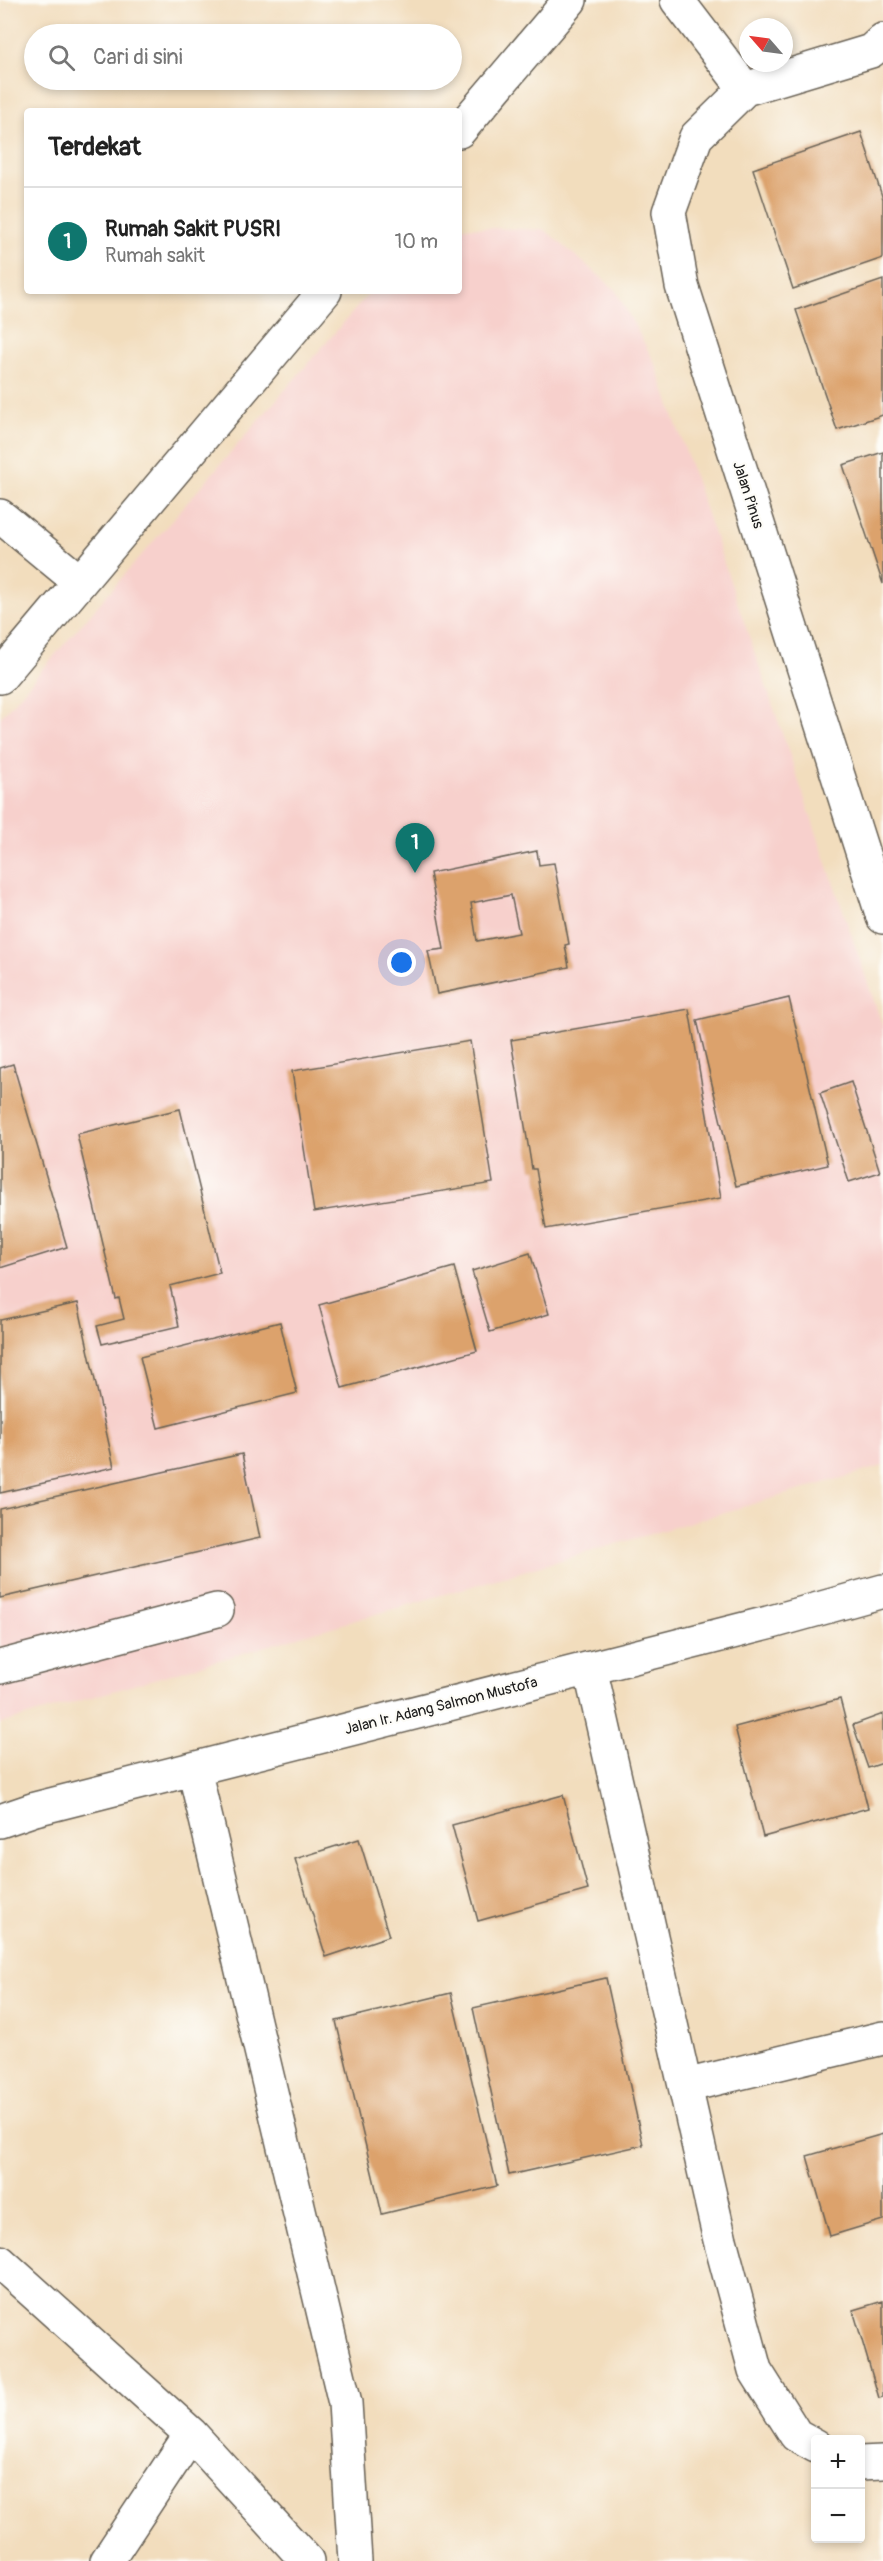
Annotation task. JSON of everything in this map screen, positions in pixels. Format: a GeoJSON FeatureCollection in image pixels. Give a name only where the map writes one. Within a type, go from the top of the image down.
{"type":"FeatureCollection","features":[{"type":"Feature","properties":{"kind":"street"},"geometry":{"type":"LineString","coordinates":[[462,127],[570,0]]}},
{"type":"Feature","properties":{"kind":"street"},"geometry":{"type":"LineString","coordinates":[[681,2],[745,89],[871,51],[883,40]]}},
{"type":"Feature","properties":{"kind":"street","name":"Jalan Pinus"},"geometry":{"type":"LineString","coordinates":[[745,89],[696,137],[669,212],[682,286],[883,917]]}},
{"type":"Feature","properties":{"kind":"street"},"geometry":{"type":"LineString","coordinates":[[0,677],[322,294]]}},
{"type":"Feature","properties":{"kind":"street"},"geometry":{"type":"LineString","coordinates":[[0,516],[80,582]]}},
{"type":"Feature","properties":{"kind":"street","name":"Jalan Ir. Adang Salmon Mustofa"},"geometry":{"type":"LineString","coordinates":[[0,1821],[35,1809],[883,1592]]}},
{"type":"Feature","properties":{"kind":"street"},"geometry":{"type":"LineString","coordinates":[[0,1666],[217,1610]]}},
{"type":"Feature","properties":{"kind":"street"},"geometry":{"type":"LineString","coordinates":[[590,1668],[720,2240],[754,2370],[796,2435],[811,2443]]}},
{"type":"Feature","properties":{"kind":"street"},"geometry":{"type":"LineString","coordinates":[[194,1769],[345,2403],[355,2561]]}},
{"type":"Feature","properties":{"kind":"street"},"geometry":{"type":"LineString","coordinates":[[685,2086],[883,2038]]}},
{"type":"Feature","properties":{"kind":"street"},"geometry":{"type":"LineString","coordinates":[[0,2262],[191,2434],[307,2561]]}},
{"type":"Feature","properties":{"kind":"street"},"geometry":{"type":"LineString","coordinates":[[107,2561],[191,2434]]}},
{"type":"Feature","properties":{"kind":"street"},"geometry":{"type":"LineString","coordinates":[[865,2463],[883,2462]]}},
{"type":"Feature","properties":{"kind":"shaded area"},"geometry":{"type":"Polygon","coordinates":[[[462,227],[545,230],[615,289],[656,365],[883,1027],[883,1466],[0,1724],[0,718],[368,294],[462,294],[462,227]]]}},
{"type":"Feature","properties":{"kind":"building"},"geometry":{"type":"Polygon","coordinates":[[[861,132],[883,199],[883,258],[793,289],[753,169],[861,132]]]}},
{"type":"Feature","properties":{"kind":"building"},"geometry":{"type":"Polygon","coordinates":[[[883,280],[883,415],[837,430],[796,310],[883,280]]]}},
{"type":"Feature","properties":{"kind":"building"},"geometry":{"type":"Polygon","coordinates":[[[883,452],[883,584],[843,465],[883,452]]]}},
{"type":"Feature","properties":{"kind":"building"},"geometry":{"type":"Polygon","coordinates":[[[537,851],[539,865],[554,863],[569,944],[565,945],[569,967],[437,994],[428,951],[444,949],[430,873],[537,851]],[[511,895],[471,903],[477,941],[519,933],[511,895]]]}},
{"type":"Feature","properties":{"kind":"building"},"geometry":{"type":"Polygon","coordinates":[[[789,998],[828,1165],[736,1186],[697,1020],[789,998]]]}},
{"type":"Feature","properties":{"kind":"building"},"geometry":{"type":"Polygon","coordinates":[[[689,1009],[721,1198],[546,1229],[536,1169],[532,1169],[511,1040],[689,1009]]]}},
{"type":"Feature","properties":{"kind":"building"},"geometry":{"type":"Polygon","coordinates":[[[470,1041],[493,1183],[314,1212],[292,1071],[470,1041]]]}},
{"type":"Feature","properties":{"kind":"building"},"geometry":{"type":"Polygon","coordinates":[[[13,1064],[67,1247],[0,1268],[0,1068],[13,1064]]]}},
{"type":"Feature","properties":{"kind":"building"},"geometry":{"type":"Polygon","coordinates":[[[851,1082],[880,1172],[849,1182],[820,1093],[851,1082]]]}},
{"type":"Feature","properties":{"kind":"building"},"geometry":{"type":"Polygon","coordinates":[[[180,1109],[220,1273],[170,1286],[179,1326],[102,1344],[97,1326],[124,1319],[119,1298],[116,1299],[77,1134],[180,1109]]]}},
{"type":"Feature","properties":{"kind":"building"},"geometry":{"type":"Polygon","coordinates":[[[530,1253],[549,1314],[490,1332],[472,1271],[530,1253]]]}},
{"type":"Feature","properties":{"kind":"building"},"geometry":{"type":"Polygon","coordinates":[[[454,1267],[477,1351],[342,1388],[319,1305],[454,1267]]]}},
{"type":"Feature","properties":{"kind":"building"},"geometry":{"type":"Polygon","coordinates":[[[78,1303],[114,1467],[0,1493],[0,1320],[78,1303]]]}},
{"type":"Feature","properties":{"kind":"building"},"geometry":{"type":"Polygon","coordinates":[[[280,1322],[297,1393],[158,1428],[140,1357],[280,1322]]]}},
{"type":"Feature","properties":{"kind":"building"},"geometry":{"type":"Polygon","coordinates":[[[242,1454],[260,1538],[0,1598],[0,1509],[242,1454]]]}},
{"type":"Feature","properties":{"kind":"building"},"geometry":{"type":"Polygon","coordinates":[[[840,1699],[868,1808],[763,1837],[735,1727],[840,1699]]]}},
{"type":"Feature","properties":{"kind":"building"},"geometry":{"type":"Polygon","coordinates":[[[883,1714],[883,1763],[868,1768],[853,1725],[883,1714]]]}},
{"type":"Feature","properties":{"kind":"building"},"geometry":{"type":"Polygon","coordinates":[[[563,1795],[588,1890],[478,1921],[452,1825],[563,1795]]]}},
{"type":"Feature","properties":{"kind":"building"},"geometry":{"type":"Polygon","coordinates":[[[359,1839],[389,1936],[326,1957],[295,1859],[359,1839]]]}},
{"type":"Feature","properties":{"kind":"building"},"geometry":{"type":"Polygon","coordinates":[[[606,1978],[643,2145],[509,2175],[473,2008],[606,1978]]]}},
{"type":"Feature","properties":{"kind":"building"},"geometry":{"type":"Polygon","coordinates":[[[451,1993],[497,2186],[382,2214],[336,2021],[451,1993]]]}},
{"type":"Feature","properties":{"kind":"building"},"geometry":{"type":"Polygon","coordinates":[[[883,2134],[883,2220],[830,2236],[807,2156],[883,2134]]]}},
{"type":"Feature","properties":{"kind":"building"},"geometry":{"type":"Polygon","coordinates":[[[883,2301],[883,2397],[879,2398],[853,2310],[883,2301]]]}},
{"type":"Feature","properties":{"kind":"place","name":"Rumah Sakit PUSRI"},"geometry":{"type":"Point","coordinates":[415,873]}}]}
